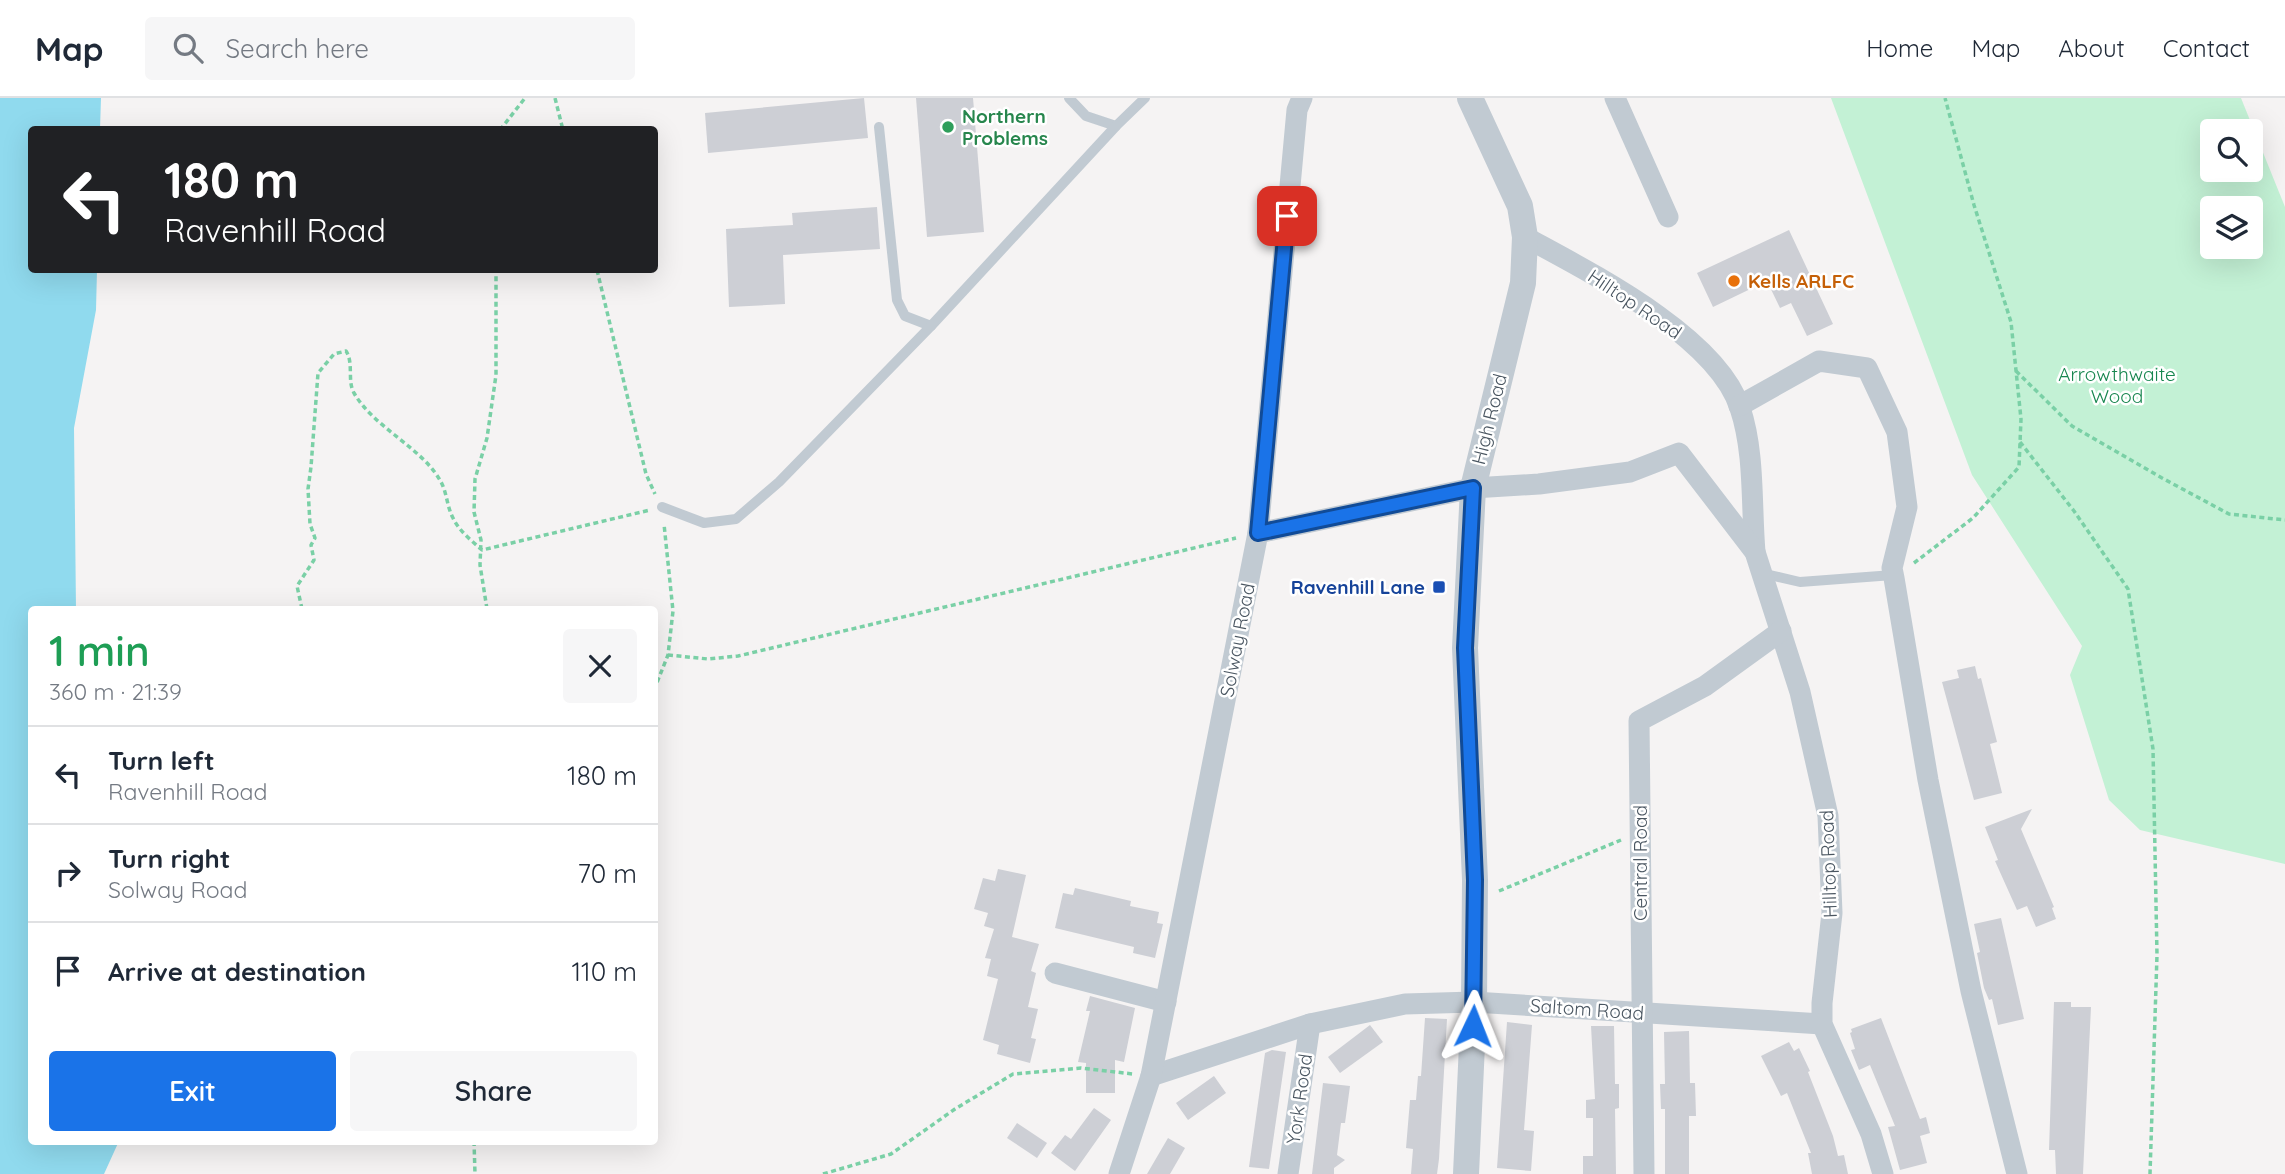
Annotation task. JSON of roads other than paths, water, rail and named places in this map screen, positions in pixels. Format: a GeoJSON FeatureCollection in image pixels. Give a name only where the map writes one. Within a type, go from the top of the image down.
{"type":"FeatureCollection","features":[{"type":"Feature","properties":{"kind":"street","name":"Solway Road"},"geometry":{"type":"LineString","coordinates":[[1119,1174],[1151,1076],[1258,533],[1297,110],[1302,98]]}},
{"type":"Feature","properties":{"kind":"street","name":"High Road"},"geometry":{"type":"LineString","coordinates":[[1466,1174],[1474,1002],[1475,880],[1465,648],[1473,488],[1523,284],[1525,237],[1520,206],[1470,98]]}},
{"type":"Feature","properties":{"kind":"street"},"geometry":{"type":"LineString","coordinates":[[1615,98],[1668,217]]}},
{"type":"Feature","properties":{"kind":"street","name":"Hilltop Road"},"geometry":{"type":"LineString","coordinates":[[1525,237],[1585,270],[1667,322],[1712,362],[1730,385],[1739,406],[1748,438],[1755,552],[1800,692],[1828,816],[1832,913],[1822,1024],[1871,1134],[1883,1174]]}},
{"type":"Feature","properties":{"kind":"street"},"geometry":{"type":"LineString","coordinates":[[1739,406],[1819,361],[1867,368],[1897,432],[1907,507],[1892,568],[1928,780],[1971,991],[2017,1174]]}},
{"type":"Feature","properties":{"kind":"street","name":"Hilltop Road"},"geometry":{"type":"LineString","coordinates":[[1473,488],[1539,484],[1630,472],[1679,453],[1755,552]]}},
{"type":"Feature","properties":{"kind":"street"},"geometry":{"type":"LineString","coordinates":[[1258,533],[1473,488]]}},
{"type":"Feature","properties":{"kind":"street","name":"Central Road"},"geometry":{"type":"LineString","coordinates":[[1644,1174],[1639,721],[1704,687],[1781,631]]}},
{"type":"Feature","properties":{"kind":"street"},"geometry":{"type":"LineString","coordinates":[[1055,973],[1166,1002]]}},
{"type":"Feature","properties":{"kind":"street","name":"Saltom Road"},"geometry":{"type":"LineString","coordinates":[[1151,1076],[1310,1024],[1405,1004],[1474,1002],[1822,1024]]}},
{"type":"Feature","properties":{"kind":"street","name":"York Road"},"geometry":{"type":"LineString","coordinates":[[1288,1174],[1310,1024]]}},
{"type":"Feature","properties":{"kind":"lane"},"geometry":{"type":"LineString","coordinates":[[1069,98],[1086,116],[1116,127]]}},
{"type":"Feature","properties":{"kind":"lane"},"geometry":{"type":"LineString","coordinates":[[662,507],[704,523],[736,519],[779,482],[931,326],[1145,98]]}},
{"type":"Feature","properties":{"kind":"lane"},"geometry":{"type":"LineString","coordinates":[[879,127],[897,300],[905,316],[931,326]]}},
{"type":"Feature","properties":{"kind":"lane"},"geometry":{"type":"LineString","coordinates":[[1761,573],[1800,582],[1894,576]]}},
{"type":"Feature","properties":{"kind":"water"},"geometry":{"type":"Polygon","coordinates":[[[0,98],[101,98],[100,126],[28,126],[28,273],[97,273],[96,310],[74,428],[76,606],[28,606],[28,1145],[117,1145],[104,1174],[0,1174],[0,98]]]}},
{"type":"Feature","properties":{"kind":"place","name":"Northern Problems"},"geometry":{"type":"Point","coordinates":[948,127]}},
{"type":"Feature","properties":{"kind":"place","name":"Kells ARLFC"},"geometry":{"type":"Point","coordinates":[1734,281]}},
{"type":"Feature","properties":{"kind":"place","name":"Ravenhill Lane"},"geometry":{"type":"Point","coordinates":[1439,587]}},
{"type":"Feature","properties":{"kind":"park label","name":"Arrowthwaite Wood"},"geometry":{"type":"Point","coordinates":[2117,385]}}]}
